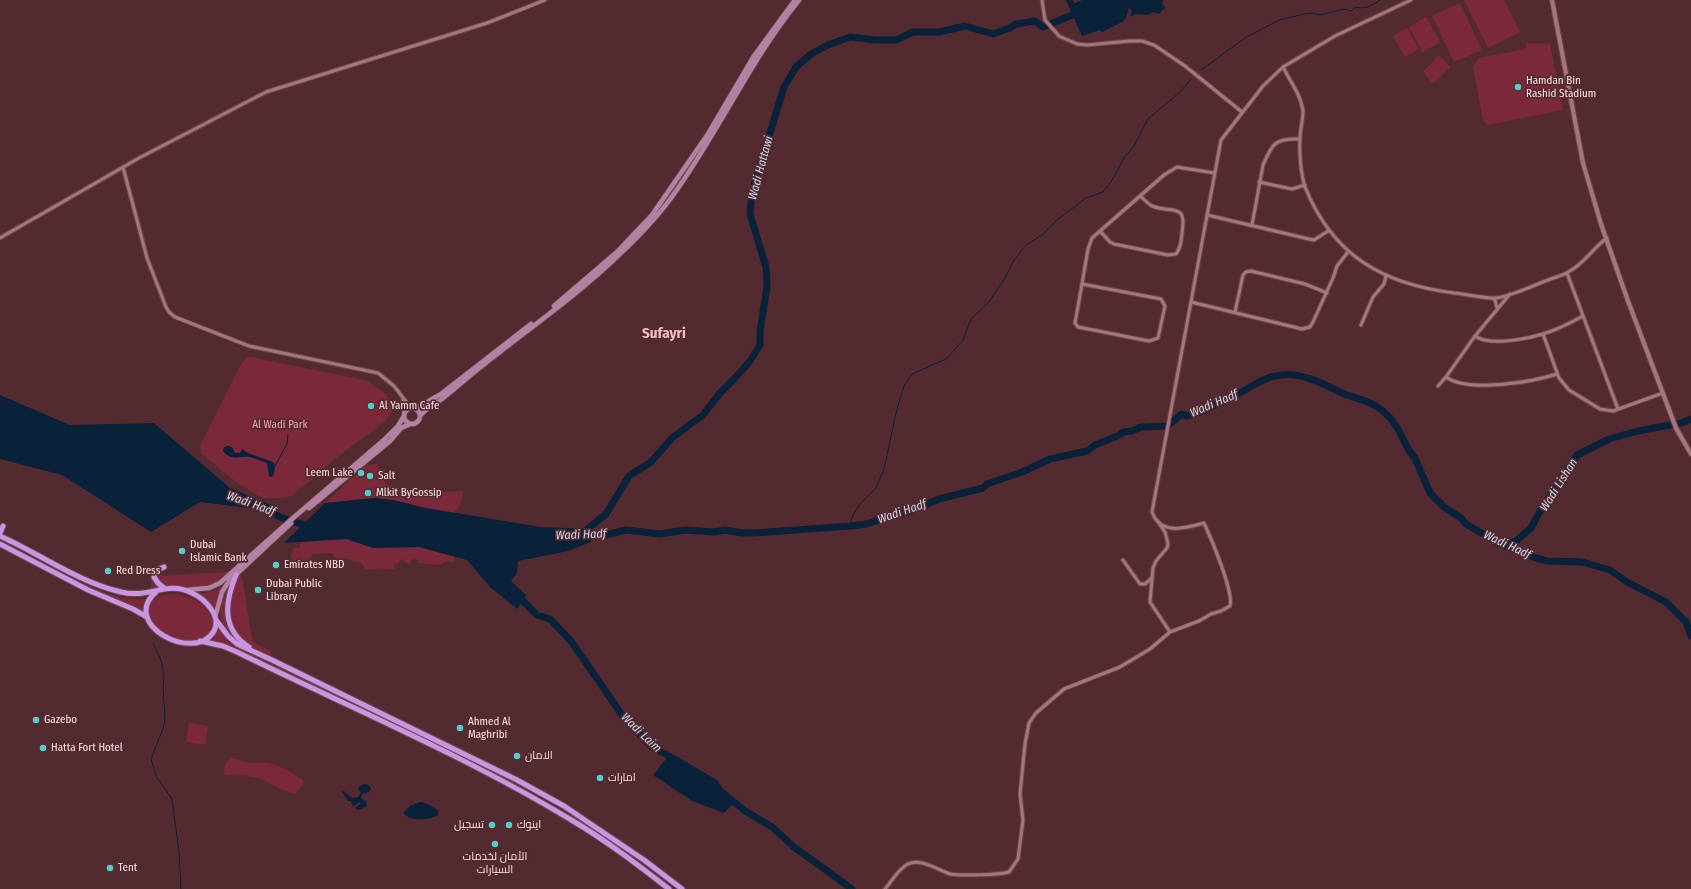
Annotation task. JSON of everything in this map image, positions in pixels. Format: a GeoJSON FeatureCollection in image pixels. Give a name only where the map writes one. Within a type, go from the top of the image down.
{"type":"FeatureCollection","features":[{"type":"Feature","properties":{"kind":"highway"},"geometry":{"type":"LineString","coordinates":[[0,533],[3,526]]}},
{"type":"Feature","properties":{"kind":"highway"},"geometry":{"type":"LineString","coordinates":[[0,536],[77,576],[107,589],[141,595],[156,592],[164,588],[174,588],[185,590],[200,597],[206,603],[232,641],[511,776],[564,806],[635,854],[682,889]]}},
{"type":"Feature","properties":{"kind":"highway"},"geometry":{"type":"LineString","coordinates":[[0,544],[88,590],[133,609],[147,617],[153,628],[168,639],[184,643],[200,641],[223,646],[238,652],[457,758],[572,820],[611,846],[669,889]]}},
{"type":"Feature","properties":{"kind":"highway"},"geometry":{"type":"LineString","coordinates":[[164,567],[157,570],[154,577],[164,588]]}},
{"type":"Feature","properties":{"kind":"highway"},"geometry":{"type":"LineString","coordinates":[[236,575],[228,596],[228,618],[238,637],[258,653]]}},
{"type":"Feature","properties":{"kind":"highway"},"geometry":{"type":"LineString","coordinates":[[74,582],[77,576]]}},
{"type":"Feature","properties":{"kind":"highway"},"geometry":{"type":"LineString","coordinates":[[147,617],[148,600],[156,592]]}},
{"type":"Feature","properties":{"kind":"highway"},"geometry":{"type":"LineString","coordinates":[[200,641],[210,636],[214,631],[216,619]]}},
{"type":"Feature","properties":{"kind":"highway"},"geometry":{"type":"LineString","coordinates":[[611,846],[620,848],[632,857],[634,857],[635,854]]}},
{"type":"Feature","properties":{"kind":"main road"},"geometry":{"type":"LineString","coordinates":[[185,590],[209,588],[220,583],[384,440],[398,426],[407,409],[413,408],[441,394],[571,293],[618,252],[646,222],[664,199],[708,134],[763,43],[795,0]]}},
{"type":"Feature","properties":{"kind":"main road"},"geometry":{"type":"LineString","coordinates":[[293,520],[390,441],[401,428],[416,423],[425,410],[444,397],[512,342],[579,291],[622,252],[655,218],[688,174],[756,60],[799,0]]}},
{"type":"Feature","properties":{"kind":"main road"},"geometry":{"type":"LineString","coordinates":[[413,408],[420,416]]}},
{"type":"Feature","properties":{"kind":"main road"},"geometry":{"type":"LineString","coordinates":[[404,415],[406,422],[410,424]]}},
{"type":"Feature","properties":{"kind":"main road"},"geometry":{"type":"LineString","coordinates":[[216,619],[224,588],[279,532]]}},
{"type":"Feature","properties":{"kind":"street"},"geometry":{"type":"LineString","coordinates":[[0,238],[123,167],[266,92],[487,23],[545,0]]}},
{"type":"Feature","properties":{"kind":"street"},"geometry":{"type":"LineString","coordinates":[[1042,0],[1045,20],[1059,36],[1077,44],[1087,45],[1124,41],[1142,41],[1154,45],[1185,66],[1242,112]]}},
{"type":"Feature","properties":{"kind":"street"},"geometry":{"type":"LineString","coordinates":[[1170,632],[1151,604],[1153,566],[1164,552],[1168,544],[1164,532],[1152,512],[1221,140],[1263,86],[1283,67],[1335,36],[1386,10],[1411,0]]}},
{"type":"Feature","properties":{"kind":"street"},"geometry":{"type":"LineString","coordinates":[[1552,0],[1583,163],[1606,238],[1628,302],[1676,428],[1691,454]]}},
{"type":"Feature","properties":{"kind":"street"},"geometry":{"type":"LineString","coordinates":[[1283,67],[1299,97],[1302,106],[1303,113],[1300,138],[1305,185],[1316,210],[1328,231],[1348,252],[1386,276],[1412,285],[1496,298],[1567,273],[1574,269],[1598,244],[1606,238]]}},
{"type":"Feature","properties":{"kind":"street"},"geometry":{"type":"LineString","coordinates":[[1252,225],[1263,165],[1274,144],[1278,140],[1284,138],[1300,138]]}},
{"type":"Feature","properties":{"kind":"street"},"geometry":{"type":"LineString","coordinates":[[123,167],[147,258],[163,301],[169,312],[175,317],[249,346],[378,373],[387,378],[413,408]]}},
{"type":"Feature","properties":{"kind":"street"},"geometry":{"type":"LineString","coordinates":[[1082,284],[1161,299],[1165,306],[1158,338],[1148,341],[1078,327],[1075,323],[1082,284],[1090,241],[1164,175],[1177,167],[1214,173]]}},
{"type":"Feature","properties":{"kind":"street"},"geometry":{"type":"LineString","coordinates":[[1259,182],[1292,189],[1305,185]]}},
{"type":"Feature","properties":{"kind":"street"},"geometry":{"type":"LineString","coordinates":[[1100,231],[1110,242],[1114,244],[1168,255],[1176,254],[1180,248],[1184,221],[1183,216],[1179,211],[1151,205],[1140,196]]}},
{"type":"Feature","properties":{"kind":"street"},"geometry":{"type":"LineString","coordinates":[[1207,215],[1314,240],[1328,231]]}},
{"type":"Feature","properties":{"kind":"street"},"geometry":{"type":"LineString","coordinates":[[1191,302],[1297,328],[1307,329],[1313,322],[1327,293],[1337,266],[1348,252]]}},
{"type":"Feature","properties":{"kind":"street"},"geometry":{"type":"LineString","coordinates":[[1235,312],[1243,275],[1246,272],[1251,271],[1305,284],[1327,293]]}},
{"type":"Feature","properties":{"kind":"street"},"geometry":{"type":"LineString","coordinates":[[1567,273],[1618,410]]}},
{"type":"Feature","properties":{"kind":"street"},"geometry":{"type":"LineString","coordinates":[[1361,325],[1373,297],[1384,284],[1386,276]]}},
{"type":"Feature","properties":{"kind":"street"},"geometry":{"type":"LineString","coordinates":[[1438,386],[1510,293]]}},
{"type":"Feature","properties":{"kind":"street"},"geometry":{"type":"LineString","coordinates":[[1490,297],[1495,300],[1497,308]]}},
{"type":"Feature","properties":{"kind":"street"},"geometry":{"type":"LineString","coordinates":[[1476,336],[1479,339],[1495,341],[1543,334],[1569,324],[1583,316]]}},
{"type":"Feature","properties":{"kind":"street"},"geometry":{"type":"LineString","coordinates":[[1543,334],[1557,374],[1566,387],[1600,409],[1608,411],[1618,410],[1663,393]]}},
{"type":"Feature","properties":{"kind":"street"},"geometry":{"type":"LineString","coordinates":[[1446,377],[1460,384],[1490,385],[1542,379],[1557,374]]}},
{"type":"Feature","properties":{"kind":"street"},"geometry":{"type":"LineString","coordinates":[[402,396],[404,415]]}},
{"type":"Feature","properties":{"kind":"street"},"geometry":{"type":"LineString","coordinates":[[885,889],[903,868],[912,862],[959,875],[995,875],[1009,872],[1018,859],[1023,820],[1020,794],[1022,764],[1029,723],[1032,718],[1050,699],[1064,689],[1126,664],[1150,649],[1170,632],[1229,607],[1231,598],[1218,555],[1204,523],[1181,529],[1174,529],[1167,528],[1158,522]]}},
{"type":"Feature","properties":{"kind":"street"},"geometry":{"type":"LineString","coordinates":[[1123,560],[1140,584],[1145,584],[1152,578]]}},
{"type":"Feature","properties":{"kind":"green space"},"geometry":{"type":"Polygon","coordinates":[[[1464,0],[1504,0],[1520,32],[1488,48],[1464,0]]]}},
{"type":"Feature","properties":{"kind":"green space"},"geometry":{"type":"Polygon","coordinates":[[[1460,3],[1482,50],[1454,62],[1432,16],[1460,3]]]}},
{"type":"Feature","properties":{"kind":"green space"},"geometry":{"type":"Polygon","coordinates":[[[1426,17],[1440,42],[1423,52],[1409,27],[1426,17]]]}},
{"type":"Feature","properties":{"kind":"green space"},"geometry":{"type":"Polygon","coordinates":[[[1407,28],[1419,49],[1405,57],[1393,36],[1407,28]]]}},
{"type":"Feature","properties":{"kind":"green space","name":"Hamdan Bin Rashid Stadium"},"geometry":{"type":"Polygon","coordinates":[[[1526,43],[1550,44],[1563,110],[1488,125],[1483,120],[1473,66],[1479,58],[1526,49],[1526,43]]]}},
{"type":"Feature","properties":{"kind":"green space"},"geometry":{"type":"Polygon","coordinates":[[[1439,55],[1450,67],[1433,84],[1423,72],[1439,55]]]}},
{"type":"Feature","properties":{"kind":"green space","name":"Al Wadi Park"},"geometry":{"type":"Polygon","coordinates":[[[250,357],[365,380],[386,394],[392,403],[392,410],[389,417],[379,426],[332,461],[291,496],[281,498],[264,498],[253,493],[235,481],[201,453],[200,446],[241,364],[245,359],[250,357]]]}},
{"type":"Feature","properties":{"kind":"green space"},"geometry":{"type":"Polygon","coordinates":[[[377,464],[384,481],[395,488],[424,492],[463,491],[461,504],[453,513],[393,500],[375,498],[325,503],[366,465],[377,464]]]}},
{"type":"Feature","properties":{"kind":"green space"},"geometry":{"type":"Polygon","coordinates":[[[346,539],[373,548],[419,547],[455,557],[453,562],[446,561],[441,565],[419,563],[419,560],[412,559],[410,564],[405,563],[404,560],[400,559],[399,563],[394,564],[395,569],[382,568],[365,570],[363,564],[345,558],[340,564],[335,562],[336,558],[331,553],[313,554],[302,568],[295,564],[290,555],[294,548],[299,548],[301,542],[346,539]]]}},
{"type":"Feature","properties":{"kind":"green space"},"geometry":{"type":"Polygon","coordinates":[[[228,572],[229,574],[210,586],[200,587],[166,585],[151,589],[151,576],[156,577],[162,573],[162,576],[228,572]]]}},
{"type":"Feature","properties":{"kind":"green space"},"geometry":{"type":"Polygon","coordinates":[[[239,575],[242,577],[252,639],[254,643],[271,651],[269,656],[240,642],[226,629],[222,621],[221,610],[224,595],[231,582],[239,575]]]}},
{"type":"Feature","properties":{"kind":"green space"},"geometry":{"type":"Polygon","coordinates":[[[80,582],[121,597],[138,600],[146,599],[143,604],[142,613],[82,584],[80,582]]]}},
{"type":"Feature","properties":{"kind":"green space"},"geometry":{"type":"Polygon","coordinates":[[[224,586],[216,603],[216,610],[205,599],[197,594],[211,592],[224,586]]]}},
{"type":"Feature","properties":{"kind":"green space"},"geometry":{"type":"Polygon","coordinates":[[[173,594],[189,597],[197,601],[204,606],[210,615],[213,625],[209,634],[201,640],[190,641],[166,635],[156,628],[150,619],[149,609],[152,602],[158,597],[173,594]]]}},
{"type":"Feature","properties":{"kind":"green space"},"geometry":{"type":"Polygon","coordinates":[[[219,628],[231,644],[289,672],[288,674],[228,646],[211,642],[217,634],[219,628]]]}},
{"type":"Feature","properties":{"kind":"green space"},"geometry":{"type":"Polygon","coordinates":[[[189,723],[208,726],[205,745],[186,742],[189,723]]]}},
{"type":"Feature","properties":{"kind":"green space"},"geometry":{"type":"Polygon","coordinates":[[[232,758],[249,763],[273,764],[287,770],[303,780],[302,785],[295,794],[257,778],[242,775],[224,775],[225,763],[232,758]]]}},
{"type":"Feature","properties":{"kind":"water"},"geometry":{"type":"Polygon","coordinates":[[[1066,0],[1072,0],[1075,3],[1082,0],[1163,0],[1162,4],[1166,8],[1161,11],[1160,14],[1153,12],[1148,15],[1136,14],[1130,17],[1132,11],[1129,8],[1126,18],[1122,22],[1102,32],[1100,30],[1082,36],[1066,0]]]}},
{"type":"Feature","properties":{"kind":"water"},"geometry":{"type":"Polygon","coordinates":[[[0,395],[70,425],[154,423],[230,488],[271,505],[264,510],[200,502],[151,532],[62,475],[0,459],[0,395]]]}},
{"type":"Feature","properties":{"kind":"water"},"geometry":{"type":"Polygon","coordinates":[[[224,447],[232,447],[235,453],[240,453],[242,449],[248,453],[273,462],[275,467],[273,476],[269,476],[267,463],[249,457],[232,457],[226,454],[223,451],[224,447]]]}},
{"type":"Feature","properties":{"kind":"water"},"geometry":{"type":"Polygon","coordinates":[[[375,498],[540,527],[569,528],[590,531],[591,542],[568,551],[518,561],[517,573],[511,581],[526,595],[517,609],[490,587],[467,560],[419,547],[373,548],[346,539],[284,543],[325,503],[375,498]]]}},
{"type":"Feature","properties":{"kind":"water"},"geometry":{"type":"Polygon","coordinates":[[[671,753],[717,780],[733,804],[724,813],[692,801],[653,775],[671,753]]]}},
{"type":"Feature","properties":{"kind":"water"},"geometry":{"type":"Polygon","coordinates":[[[366,784],[370,786],[371,789],[369,792],[362,794],[361,798],[366,801],[367,806],[359,810],[356,809],[355,807],[361,804],[359,802],[354,806],[352,805],[351,801],[348,801],[342,792],[344,791],[352,798],[358,797],[361,793],[358,789],[360,785],[366,784]]]}},
{"type":"Feature","properties":{"kind":"water"},"geometry":{"type":"Polygon","coordinates":[[[420,802],[426,803],[438,810],[438,815],[430,818],[416,819],[408,817],[404,814],[410,806],[420,802]]]}},
{"type":"Feature","properties":{"kind":"waterway"},"geometry":{"type":"LineString","coordinates":[[1201,70],[1245,38],[1279,20],[1309,13],[1321,15],[1343,9],[1351,11],[1356,7],[1363,8],[1375,4],[1380,0]]}},
{"type":"Feature","properties":{"kind":"waterway","name":"Wadi Hattawi"},"geometry":{"type":"LineString","coordinates":[[580,535],[606,514],[629,476],[651,462],[672,438],[703,415],[720,393],[750,361],[760,345],[760,331],[767,287],[766,267],[750,214],[752,192],[784,87],[796,67],[811,54],[828,45],[850,37],[875,40],[896,40],[913,32],[939,32],[965,26],[993,34],[1010,28],[1016,24],[1035,21],[1043,27],[1080,12]]}},
{"type":"Feature","properties":{"kind":"waterway"},"geometry":{"type":"LineString","coordinates":[[850,526],[852,517],[860,504],[876,488],[884,469],[896,413],[904,386],[912,374],[946,359],[963,340],[971,319],[989,302],[1005,278],[1014,260],[1026,245],[1042,235],[1057,220],[1086,198],[1103,192],[1111,182],[1125,156],[1133,148],[1148,119],[1181,91],[1191,79]]}},
{"type":"Feature","properties":{"kind":"waterway","name":"Wadi Hadf"},"geometry":{"type":"LineString","coordinates":[[582,535],[602,536],[626,530],[660,534],[685,530],[714,532],[725,530],[742,533],[754,533],[867,524],[911,511],[939,499],[983,488],[987,484],[1022,472],[1050,459],[1087,451],[1095,445],[1120,435],[1123,432],[1132,431],[1141,427],[1167,426],[1182,414],[1187,416],[1202,411],[1267,379],[1276,376],[1296,375],[1328,386],[1342,393],[1370,403],[1380,409],[1395,424],[1415,458],[1430,493],[1444,507],[1461,518],[1466,524],[1500,544],[1536,558],[1547,561],[1582,562],[1610,570],[1627,582],[1666,602],[1686,622],[1691,636]]}},
{"type":"Feature","properties":{"kind":"waterway","name":"Wadi Lishan"},"geometry":{"type":"LineString","coordinates":[[1504,545],[1516,541],[1531,528],[1539,513],[1577,455],[1609,439],[1638,431],[1681,423],[1691,419]]}},
{"type":"Feature","properties":{"kind":"waterway"},"geometry":{"type":"LineString","coordinates":[[275,466],[287,444],[288,434]]}},
{"type":"Feature","properties":{"kind":"waterway","name":"Wadi Hadf"},"geometry":{"type":"LineString","coordinates":[[258,505],[282,518],[311,527]]}},
{"type":"Feature","properties":{"kind":"waterway","name":"Wadi Laim"},"geometry":{"type":"LineString","coordinates":[[516,594],[537,615],[550,619],[571,641],[624,718],[652,747],[667,755],[675,762]]}},
{"type":"Feature","properties":{"kind":"waterway"},"geometry":{"type":"LineString","coordinates":[[153,643],[161,660],[164,676],[163,688],[165,717],[164,726],[151,759],[156,776],[172,799],[179,852],[181,889]]}},
{"type":"Feature","properties":{"kind":"waterway","name":"Wadi Laim"},"geometry":{"type":"LineString","coordinates":[[723,793],[745,811],[772,827],[794,847],[852,889]]}},
{"type":"Feature","properties":{"kind":"place","name":"Hamdan Bin Rashid Stadium"},"geometry":{"type":"Point","coordinates":[1518,87]}},
{"type":"Feature","properties":{"kind":"place","name":"Al Yamm Cafe"},"geometry":{"type":"Point","coordinates":[371,406]}},
{"type":"Feature","properties":{"kind":"place","name":"Leem Lake"},"geometry":{"type":"Point","coordinates":[361,473]}},
{"type":"Feature","properties":{"kind":"place","name":"Salt"},"geometry":{"type":"Point","coordinates":[370,476]}},
{"type":"Feature","properties":{"kind":"place","name":"Mlkit ByGossip"},"geometry":{"type":"Point","coordinates":[368,493]}},
{"type":"Feature","properties":{"kind":"place","name":"Dubai Islamic Bank"},"geometry":{"type":"Point","coordinates":[182,551]}},
{"type":"Feature","properties":{"kind":"place","name":"Emirates NBD"},"geometry":{"type":"Point","coordinates":[276,565]}},
{"type":"Feature","properties":{"kind":"place","name":"Red Dress"},"geometry":{"type":"Point","coordinates":[108,571]}},
{"type":"Feature","properties":{"kind":"place","name":"Dubai Public Library"},"geometry":{"type":"Point","coordinates":[258,590]}},
{"type":"Feature","properties":{"kind":"place","name":"Gazebo"},"geometry":{"type":"Point","coordinates":[36,720]}},
{"type":"Feature","properties":{"kind":"place","name":"Ahmed Al Maghribi"},"geometry":{"type":"Point","coordinates":[460,728]}},
{"type":"Feature","properties":{"kind":"place","name":"Hatta Fort Hotel"},"geometry":{"type":"Point","coordinates":[43,748]}},
{"type":"Feature","properties":{"kind":"place","name":"الامان"},"geometry":{"type":"Point","coordinates":[517,756]}},
{"type":"Feature","properties":{"kind":"place","name":"امارات"},"geometry":{"type":"Point","coordinates":[600,778]}},
{"type":"Feature","properties":{"kind":"place","name":"تسجيل"},"geometry":{"type":"Point","coordinates":[492,825]}},
{"type":"Feature","properties":{"kind":"place","name":"اينوك"},"geometry":{"type":"Point","coordinates":[509,825]}},
{"type":"Feature","properties":{"kind":"place","name":"الأمان لخدمات السيارات"},"geometry":{"type":"Point","coordinates":[495,844]}},
{"type":"Feature","properties":{"kind":"place","name":"Tent"},"geometry":{"type":"Point","coordinates":[110,868]}},
{"type":"Feature","properties":{"kind":"district","name":"Sufayri"},"geometry":{"type":"Point","coordinates":[664,334]}}]}
